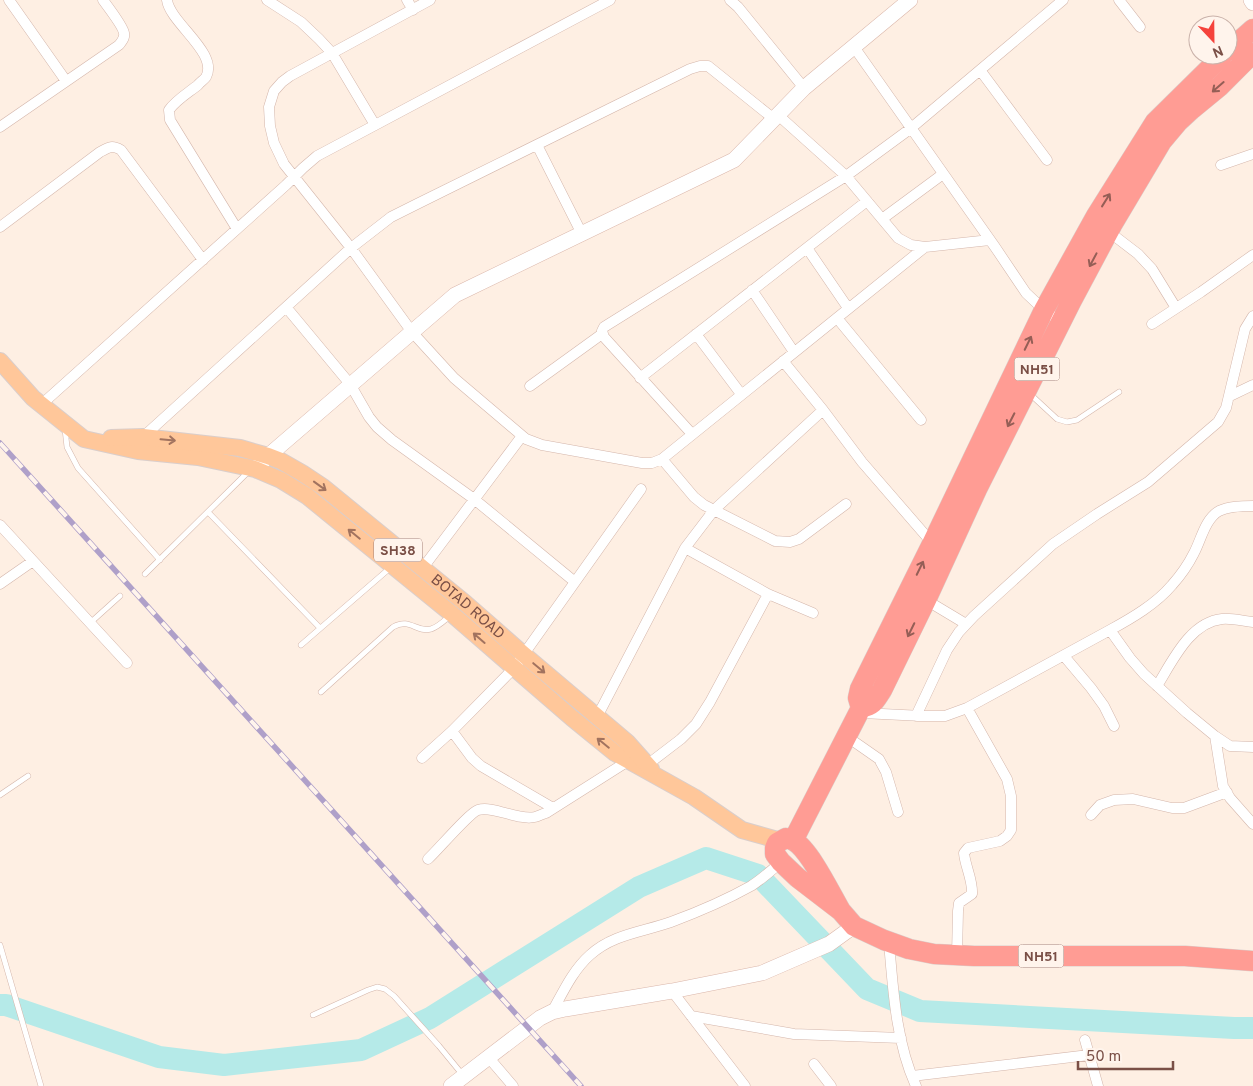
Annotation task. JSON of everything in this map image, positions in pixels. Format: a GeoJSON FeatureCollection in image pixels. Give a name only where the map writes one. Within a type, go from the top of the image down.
{"type":"FeatureCollection","features":[{"type":"Feature","properties":{"kind":"highway","name":"NH51"},"geometry":{"type":"LineString","coordinates":[[783,849],[797,833],[860,710],[858,698],[860,689],[938,551],[977,489],[1108,231],[1162,141],[1178,122],[1218,87],[1243,43]]}},
{"type":"Feature","properties":{"kind":"highway","name":"NH51"},"geometry":{"type":"LineString","coordinates":[[860,710],[875,702],[926,600],[938,551],[1044,310],[1096,216],[1155,122],[1213,65]]}},
{"type":"Feature","properties":{"kind":"highway"},"geometry":{"type":"LineString","coordinates":[[783,849],[807,854],[815,881],[847,918]]}},
{"type":"Feature","properties":{"kind":"highway","name":"NH51"},"geometry":{"type":"LineString","coordinates":[[847,918],[889,942],[934,954],[1185,956],[1253,961]]}},
{"type":"Feature","properties":{"kind":"main road","name":"BOTAD ROAD"},"geometry":{"type":"LineString","coordinates":[[0,361],[33,398],[84,439],[138,451],[198,457],[254,469],[281,480],[307,496],[452,614],[615,753],[694,797],[744,830],[783,849]]}},
{"type":"Feature","properties":{"kind":"main road","name":"BOTAD ROAD"},"geometry":{"type":"LineString","coordinates":[[84,439],[143,437],[240,448],[281,461],[302,473],[465,603],[627,742],[659,778]]}},
{"type":"Feature","properties":{"kind":"street"},"geometry":{"type":"LineString","coordinates":[[9,0],[66,81]]}},
{"type":"Feature","properties":{"kind":"street"},"geometry":{"type":"LineString","coordinates":[[0,127],[119,44],[123,39],[124,33],[103,0]]}},
{"type":"Feature","properties":{"kind":"street"},"geometry":{"type":"LineString","coordinates":[[168,0],[173,13],[206,58],[208,69],[206,78],[174,103],[169,110],[170,120],[237,229]]}},
{"type":"Feature","properties":{"kind":"street"},"geometry":{"type":"LineString","coordinates":[[267,0],[301,22],[332,53],[374,125]]}},
{"type":"Feature","properties":{"kind":"street"},"geometry":{"type":"LineString","coordinates":[[406,0],[413,10]]}},
{"type":"Feature","properties":{"kind":"street"},"geometry":{"type":"LineString","coordinates":[[430,0],[282,82],[274,91],[269,107],[270,126],[274,144],[284,164],[351,248],[412,332],[454,378],[526,439],[542,445],[642,463],[652,463],[662,459],[925,247]]}},
{"type":"Feature","properties":{"kind":"street"},"geometry":{"type":"LineString","coordinates":[[42,404],[317,156],[610,0]]}},
{"type":"Feature","properties":{"kind":"street"},"geometry":{"type":"LineString","coordinates":[[730,0],[738,7],[804,88]]}},
{"type":"Feature","properties":{"kind":"street"},"geometry":{"type":"LineString","coordinates":[[738,7],[747,0]]}},
{"type":"Feature","properties":{"kind":"street"},"geometry":{"type":"LineString","coordinates":[[254,469],[454,295],[734,160],[804,88],[910,0]]}},
{"type":"Feature","properties":{"kind":"street"},"geometry":{"type":"LineString","coordinates":[[530,386],[602,334],[604,327],[846,176],[910,129],[1063,0]]}},
{"type":"Feature","properties":{"kind":"street"},"geometry":{"type":"LineString","coordinates":[[1119,0],[1140,27]]}},
{"type":"Feature","properties":{"kind":"street"},"geometry":{"type":"LineString","coordinates":[[854,47],[1026,293],[1044,310],[1061,322]]}},
{"type":"Feature","properties":{"kind":"street"},"geometry":{"type":"LineString","coordinates":[[143,437],[351,248],[391,218],[690,68],[708,66],[776,117],[846,176],[898,238],[911,245],[925,247],[993,244]]}},
{"type":"Feature","properties":{"kind":"street"},"geometry":{"type":"LineString","coordinates":[[980,70],[1047,160]]}},
{"type":"Feature","properties":{"kind":"street"},"geometry":{"type":"LineString","coordinates":[[537,145],[582,234]]}},
{"type":"Feature","properties":{"kind":"street"},"geometry":{"type":"LineString","coordinates":[[0,226],[100,152],[108,147],[115,147],[121,150],[203,260]]}},
{"type":"Feature","properties":{"kind":"street"},"geometry":{"type":"LineString","coordinates":[[1221,165],[1253,154]]}},
{"type":"Feature","properties":{"kind":"street"},"geometry":{"type":"LineString","coordinates":[[882,219],[943,174]]}},
{"type":"Feature","properties":{"kind":"street"},"geometry":{"type":"LineString","coordinates":[[640,378],[867,201]]}},
{"type":"Feature","properties":{"kind":"street"},"geometry":{"type":"LineString","coordinates":[[1108,231],[1138,254],[1152,269],[1176,308]]}},
{"type":"Feature","properties":{"kind":"street"},"geometry":{"type":"LineString","coordinates":[[806,248],[848,308]]}},
{"type":"Feature","properties":{"kind":"street"},"geometry":{"type":"LineString","coordinates":[[1152,324],[1253,255]]}},
{"type":"Feature","properties":{"kind":"street"},"geometry":{"type":"LineString","coordinates":[[752,290],[794,352]]}},
{"type":"Feature","properties":{"kind":"street"},"geometry":{"type":"LineString","coordinates":[[286,308],[350,384],[377,427],[474,499],[574,582]]}},
{"type":"Feature","properties":{"kind":"street"},"geometry":{"type":"LineString","coordinates":[[916,716],[947,650],[959,632],[974,616],[1053,544],[1148,482],[1218,422],[1230,396],[1245,329],[1253,316]]}},
{"type":"Feature","properties":{"kind":"street"},"geometry":{"type":"LineString","coordinates":[[837,318],[921,420]]}},
{"type":"Feature","properties":{"kind":"street"},"geometry":{"type":"LineString","coordinates":[[602,334],[692,434]]}},
{"type":"Feature","properties":{"kind":"street"},"geometry":{"type":"LineString","coordinates":[[696,334],[741,394]]}},
{"type":"Feature","properties":{"kind":"street"},"geometry":{"type":"LineString","coordinates":[[783,361],[862,462],[938,551]]}},
{"type":"Feature","properties":{"kind":"street"},"geometry":{"type":"LineString","coordinates":[[1230,396],[1253,385]]}},
{"type":"Feature","properties":{"kind":"street"},"geometry":{"type":"LineString","coordinates":[[597,716],[685,548],[714,510],[823,410]]}},
{"type":"Feature","properties":{"kind":"street"},"geometry":{"type":"LineString","coordinates":[[422,569],[522,436]]}},
{"type":"Feature","properties":{"kind":"street"},"geometry":{"type":"LineString","coordinates":[[662,459],[694,497],[704,505],[775,541],[790,542],[799,539],[846,504]]}},
{"type":"Feature","properties":{"kind":"street"},"geometry":{"type":"LineString","coordinates":[[422,758],[452,731],[514,668],[641,489]]}},
{"type":"Feature","properties":{"kind":"street"},"geometry":{"type":"LineString","coordinates":[[860,710],[916,716],[945,716],[967,708],[1129,619],[1157,599],[1181,575],[1210,519],[1218,512],[1228,508],[1253,506]]}},
{"type":"Feature","properties":{"kind":"street"},"geometry":{"type":"LineString","coordinates":[[0,525],[127,663]]}},
{"type":"Feature","properties":{"kind":"street"},"geometry":{"type":"LineString","coordinates":[[685,548],[768,594],[813,613]]}},
{"type":"Feature","properties":{"kind":"street"},"geometry":{"type":"LineString","coordinates":[[0,584],[33,561]]}},
{"type":"Feature","properties":{"kind":"street"},"geometry":{"type":"LineString","coordinates":[[647,765],[681,739],[696,724],[710,702],[768,594]]}},
{"type":"Feature","properties":{"kind":"street"},"geometry":{"type":"LineString","coordinates":[[926,600],[966,624]]}},
{"type":"Feature","properties":{"kind":"street"},"geometry":{"type":"LineString","coordinates":[[1157,686],[1180,649],[1197,629],[1210,622],[1223,619],[1253,622]]}},
{"type":"Feature","properties":{"kind":"street"},"geometry":{"type":"LineString","coordinates":[[1110,630],[1144,674],[1215,736],[1230,746],[1253,747]]}},
{"type":"Feature","properties":{"kind":"street"},"geometry":{"type":"LineString","coordinates":[[1064,656],[1104,706],[1114,726]]}},
{"type":"Feature","properties":{"kind":"street"},"geometry":{"type":"LineString","coordinates":[[957,955],[959,903],[972,894],[964,853],[968,848],[1000,841],[1011,830],[1012,796],[1007,779],[967,708]]}},
{"type":"Feature","properties":{"kind":"street"},"geometry":{"type":"LineString","coordinates":[[452,731],[472,758],[481,766],[553,808]]}},
{"type":"Feature","properties":{"kind":"street"},"geometry":{"type":"LineString","coordinates":[[846,736],[879,759],[886,772],[898,812]]}},
{"type":"Feature","properties":{"kind":"street"},"geometry":{"type":"LineString","coordinates":[[1215,736],[1223,786],[1230,798],[1253,824]]}},
{"type":"Feature","properties":{"kind":"street"},"geometry":{"type":"LineString","coordinates":[[428,859],[477,811],[486,810],[534,818],[546,813],[628,761]]}},
{"type":"Feature","properties":{"kind":"street"},"geometry":{"type":"LineString","coordinates":[[1091,815],[1100,805],[1114,800],[1133,799],[1172,808],[1184,808],[1227,792]]}},
{"type":"Feature","properties":{"kind":"street"},"geometry":{"type":"LineString","coordinates":[[552,1012],[574,973],[603,944],[621,935],[668,923],[703,910],[752,885],[783,849]]}},
{"type":"Feature","properties":{"kind":"street"},"geometry":{"type":"LineString","coordinates":[[451,1086],[540,1018],[552,1012],[565,1008],[672,991],[762,973],[829,944],[847,918]]}},
{"type":"Feature","properties":{"kind":"street"},"geometry":{"type":"LineString","coordinates":[[889,942],[899,1027],[907,1064],[914,1081],[1089,1055]]}},
{"type":"Feature","properties":{"kind":"street"},"geometry":{"type":"LineString","coordinates":[[672,991],[745,1086]]}},
{"type":"Feature","properties":{"kind":"street"},"geometry":{"type":"LineString","coordinates":[[691,1016],[794,1034],[901,1038]]}},
{"type":"Feature","properties":{"kind":"street"},"geometry":{"type":"LineString","coordinates":[[1085,1040],[1098,1086]]}},
{"type":"Feature","properties":{"kind":"street"},"geometry":{"type":"LineString","coordinates":[[488,1058],[513,1086]]}},
{"type":"Feature","properties":{"kind":"street"},"geometry":{"type":"LineString","coordinates":[[814,1064],[831,1086]]}},
{"type":"Feature","properties":{"kind":"lane"},"geometry":{"type":"LineString","coordinates":[[1026,390],[1057,419],[1067,422],[1077,420],[1119,392]]}},
{"type":"Feature","properties":{"kind":"lane"},"geometry":{"type":"LineString","coordinates":[[64,422],[67,447],[78,468],[160,560]]}},
{"type":"Feature","properties":{"kind":"lane"},"geometry":{"type":"LineString","coordinates":[[145,574],[254,469]]}},
{"type":"Feature","properties":{"kind":"lane"},"geometry":{"type":"LineString","coordinates":[[208,512],[320,628]]}},
{"type":"Feature","properties":{"kind":"lane"},"geometry":{"type":"LineString","coordinates":[[301,645],[393,566]]}},
{"type":"Feature","properties":{"kind":"lane"},"geometry":{"type":"LineString","coordinates":[[90,623],[120,596]]}},
{"type":"Feature","properties":{"kind":"lane"},"geometry":{"type":"LineString","coordinates":[[321,692],[393,627],[406,623],[426,630],[434,628],[465,603]]}},
{"type":"Feature","properties":{"kind":"lane"},"geometry":{"type":"LineString","coordinates":[[0,795],[28,776]]}},
{"type":"Feature","properties":{"kind":"lane"},"geometry":{"type":"LineString","coordinates":[[0,945],[41,1086]]}},
{"type":"Feature","properties":{"kind":"lane"},"geometry":{"type":"LineString","coordinates":[[313,1015],[368,990],[377,987],[385,988],[439,1046],[464,1077]]}},
{"type":"Feature","properties":{"kind":"waterway"},"geometry":{"type":"LineString","coordinates":[[0,1005],[6,1005],[159,1057],[224,1065],[361,1050],[430,1018],[639,887],[706,858],[758,875],[867,989],[920,1011],[1253,1028]]}},
{"type":"Feature","properties":{"kind":"railway"},"geometry":{"type":"LineString","coordinates":[[0,443],[581,1086]]}}]}
